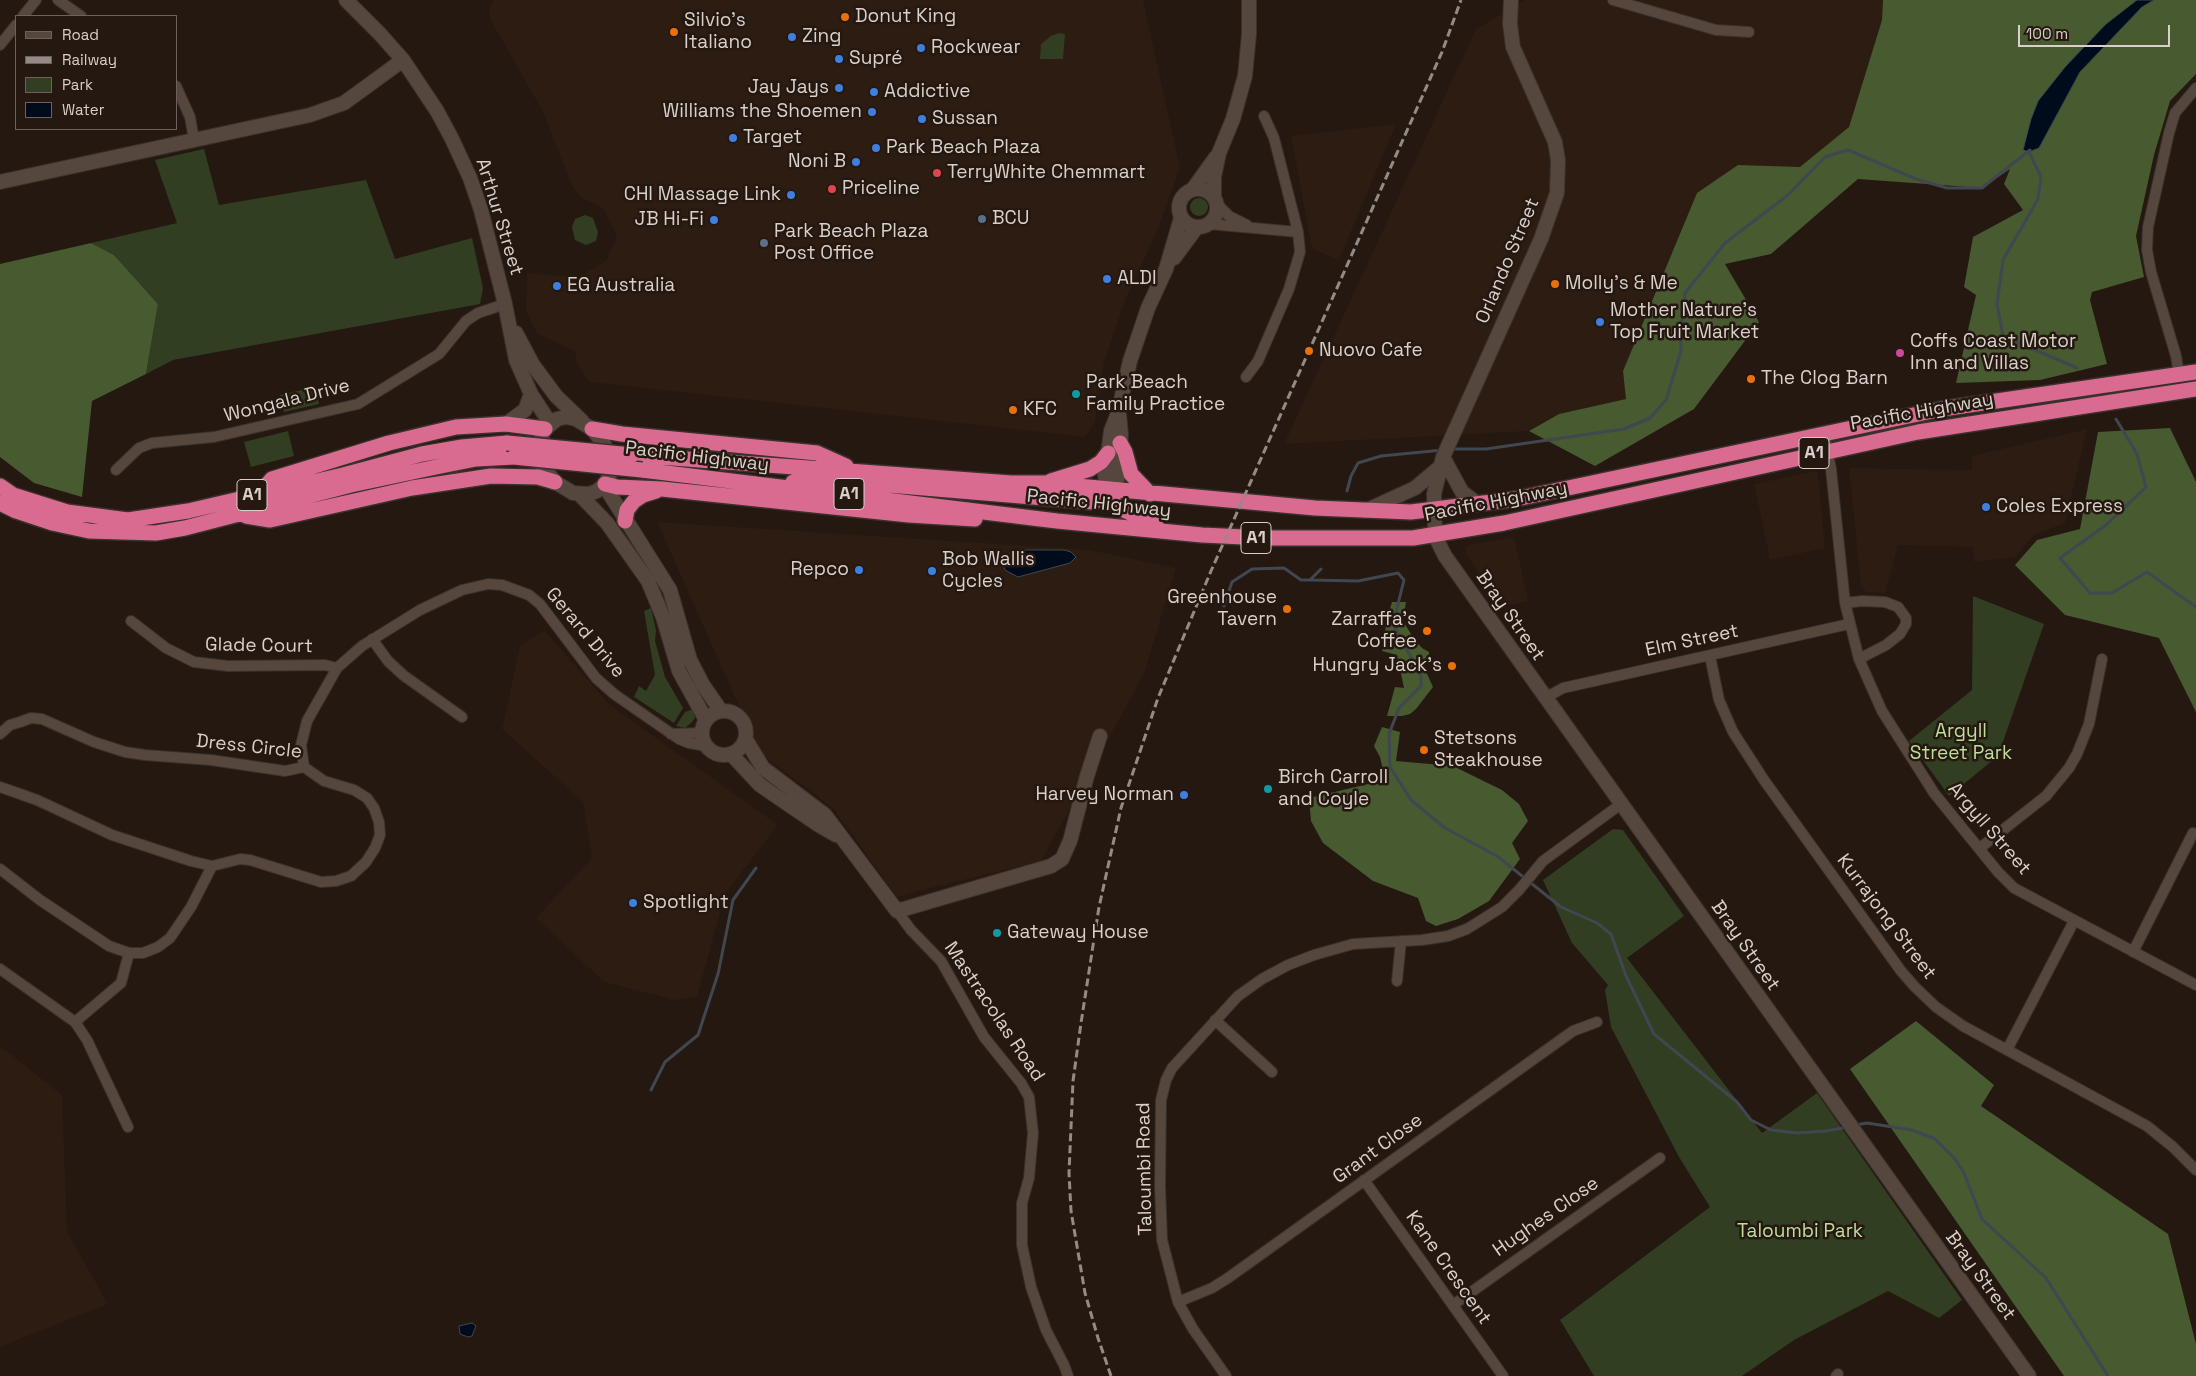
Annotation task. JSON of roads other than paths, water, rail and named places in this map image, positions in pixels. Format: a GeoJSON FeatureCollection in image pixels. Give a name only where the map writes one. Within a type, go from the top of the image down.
{"type":"FeatureCollection","features":[{"type":"Feature","properties":{"kind":"highway","name":"Pacific Highway"},"geometry":{"type":"LineString","coordinates":[[0,486],[13,494],[68,512],[128,520],[188,511],[343,475],[422,454],[462,447],[507,444],[1011,483],[1045,483],[1150,494],[1364,511],[1411,512],[1478,504],[1629,476],[1942,409],[2196,372]]}},
{"type":"Feature","properties":{"kind":"highway","name":"Pacific Highway"},"geometry":{"type":"LineString","coordinates":[[0,503],[16,511],[52,523],[89,531],[126,534],[156,533],[240,515],[351,486],[432,468],[476,459],[514,457],[1176,532],[1264,538],[1413,538],[1434,536],[1504,522],[1828,450],[1985,421],[2196,390]]}},
{"type":"Feature","properties":{"kind":"highway"},"geometry":{"type":"LineString","coordinates":[[260,493],[272,479],[389,443],[456,427],[506,424],[548,426]]}},
{"type":"Feature","properties":{"kind":"highway"},"geometry":{"type":"LineString","coordinates":[[589,426],[622,434],[817,453],[858,471]]}},
{"type":"Feature","properties":{"kind":"highway"},"geometry":{"type":"LineString","coordinates":[[1120,444],[1125,452],[1131,474],[1150,494]]}},
{"type":"Feature","properties":{"kind":"highway"},"geometry":{"type":"LineString","coordinates":[[1045,483],[1090,469],[1108,453]]}},
{"type":"Feature","properties":{"kind":"highway"},"geometry":{"type":"LineString","coordinates":[[240,515],[270,520],[412,488],[491,476],[538,477],[555,482]]}},
{"type":"Feature","properties":{"kind":"highway"},"geometry":{"type":"LineString","coordinates":[[763,485],[816,479],[1093,502],[1102,498],[1110,489]]}},
{"type":"Feature","properties":{"kind":"highway"},"geometry":{"type":"LineString","coordinates":[[605,485],[662,489],[910,515],[1057,520]]}},
{"type":"Feature","properties":{"kind":"highway"},"geometry":{"type":"LineString","coordinates":[[625,521],[627,510],[634,501],[643,495],[662,489]]}},
{"type":"Feature","properties":{"kind":"highway"},"geometry":{"type":"LineString","coordinates":[[1110,489],[1110,496],[1118,507],[1132,516],[1176,532]]}},
{"type":"Feature","properties":{"kind":"street"},"geometry":{"type":"LineString","coordinates":[[24,15],[36,0]]}},
{"type":"Feature","properties":{"kind":"street"},"geometry":{"type":"LineString","coordinates":[[58,0],[80,15]]}},
{"type":"Feature","properties":{"kind":"street","name":"Arthur Street"},"geometry":{"type":"LineString","coordinates":[[346,0],[380,34],[402,60],[437,111],[452,139],[470,178],[481,210],[505,304],[516,360],[548,426]]}},
{"type":"Feature","properties":{"kind":"street"},"geometry":{"type":"LineString","coordinates":[[1166,269],[1203,226],[1216,214],[1214,177],[1219,153],[1233,119],[1246,76],[1249,0]]}},
{"type":"Feature","properties":{"kind":"street","name":"Orlando Street"},"geometry":{"type":"LineString","coordinates":[[1434,536],[1434,490],[1441,462],[1541,239],[1557,193],[1558,160],[1555,142],[1513,47],[1510,24],[1511,0]]}},
{"type":"Feature","properties":{"kind":"street"},"geometry":{"type":"LineString","coordinates":[[1613,0],[1716,30],[1749,32]]}},
{"type":"Feature","properties":{"kind":"street"},"geometry":{"type":"LineString","coordinates":[[0,45],[15,26]]}},
{"type":"Feature","properties":{"kind":"street"},"geometry":{"type":"LineString","coordinates":[[0,182],[310,116],[333,108],[356,96],[402,60]]}},
{"type":"Feature","properties":{"kind":"street"},"geometry":{"type":"LineString","coordinates":[[2179,374],[2176,356],[2151,272],[2147,250],[2148,227],[2168,133],[2175,113],[2196,88]]}},
{"type":"Feature","properties":{"kind":"street"},"geometry":{"type":"LineString","coordinates":[[178,90],[190,117],[194,140]]}},
{"type":"Feature","properties":{"kind":"street"},"geometry":{"type":"LineString","coordinates":[[1246,377],[1258,362],[1289,289],[1300,252],[1298,232],[1274,138],[1264,116]]}},
{"type":"Feature","properties":{"kind":"street"},"geometry":{"type":"LineString","coordinates":[[1219,153],[1193,189],[1183,195],[1180,200],[1179,212],[1181,218],[1191,226],[1298,232]]}},
{"type":"Feature","properties":{"kind":"street"},"geometry":{"type":"LineString","coordinates":[[1193,189],[1205,190],[1229,216],[1252,228]]}},
{"type":"Feature","properties":{"kind":"street"},"geometry":{"type":"LineString","coordinates":[[1110,489],[1105,476],[1110,431],[1118,413],[1130,361],[1148,308],[1166,269],[1181,218]]}},
{"type":"Feature","properties":{"kind":"street","name":"Arthur Street"},"geometry":{"type":"LineString","coordinates":[[505,304],[519,339],[533,366],[556,396],[589,426]]}},
{"type":"Feature","properties":{"kind":"street","name":"Wongala Drive"},"geometry":{"type":"LineString","coordinates":[[116,470],[134,452],[152,442],[214,437],[358,404],[439,354],[466,321],[478,313],[505,304]]}},
{"type":"Feature","properties":{"kind":"street"},"geometry":{"type":"LineString","coordinates":[[506,424],[524,410],[531,394]]}},
{"type":"Feature","properties":{"kind":"street"},"geometry":{"type":"LineString","coordinates":[[1110,489],[1118,477],[1120,444],[1118,413]]}},
{"type":"Feature","properties":{"kind":"street"},"geometry":{"type":"LineString","coordinates":[[580,495],[597,491],[605,485],[611,472],[608,455],[604,444],[589,426],[576,419],[566,417],[548,426],[538,444],[537,455],[540,463],[555,482],[565,490],[580,495],[607,523],[648,581],[663,617],[679,671],[705,733],[717,754],[731,754],[737,751],[746,740],[746,728],[740,717],[728,711],[715,712],[705,733]]}},
{"type":"Feature","properties":{"kind":"street","name":"Argyll Street"},"geometry":{"type":"LineString","coordinates":[[1824,433],[1832,469],[1845,603],[1859,659],[1882,711],[1934,792],[2014,888],[2196,985]]}},
{"type":"Feature","properties":{"kind":"street"},"geometry":{"type":"LineString","coordinates":[[1364,511],[1415,488],[1441,462],[1462,492],[1478,504]]}},
{"type":"Feature","properties":{"kind":"street"},"geometry":{"type":"LineString","coordinates":[[605,485],[625,521],[670,590],[690,660],[703,685],[722,711]]}},
{"type":"Feature","properties":{"kind":"street","name":"Bray Street"},"geometry":{"type":"LineString","coordinates":[[1434,536],[1442,553],[2028,1376]]}},
{"type":"Feature","properties":{"kind":"street","name":"Gerard Drive"},"geometry":{"type":"LineString","coordinates":[[337,668],[372,639],[420,610],[462,590],[488,584],[502,585],[529,595],[548,613],[596,678],[622,700],[671,734],[689,743],[705,733]]}},
{"type":"Feature","properties":{"kind":"street"},"geometry":{"type":"LineString","coordinates":[[1845,603],[1862,601],[1885,602],[1898,607],[1906,618],[1906,624],[1900,634],[1886,645],[1859,659]]}},
{"type":"Feature","properties":{"kind":"street","name":"Glade Court"},"geometry":{"type":"LineString","coordinates":[[132,621],[166,648],[194,662],[247,666],[325,665],[337,668]]}},
{"type":"Feature","properties":{"kind":"street","name":"Elm Street"},"geometry":{"type":"LineString","coordinates":[[1545,698],[1562,688],[1849,624]]}},
{"type":"Feature","properties":{"kind":"street"},"geometry":{"type":"LineString","coordinates":[[372,639],[388,661],[403,675],[462,717]]}},
{"type":"Feature","properties":{"kind":"street","name":"Kurrajong Street"},"geometry":{"type":"LineString","coordinates":[[1710,656],[1719,700],[1733,732],[1764,780],[1901,971],[1920,993],[1948,1017],[2147,1126],[2173,1147],[2196,1170]]}},
{"type":"Feature","properties":{"kind":"street"},"geometry":{"type":"LineString","coordinates":[[1980,848],[2046,796],[2069,768],[2089,724],[2102,660]]}},
{"type":"Feature","properties":{"kind":"street"},"geometry":{"type":"LineString","coordinates":[[304,767],[301,745],[308,721],[337,668]]}},
{"type":"Feature","properties":{"kind":"street","name":"Dress Circle"},"geometry":{"type":"LineString","coordinates":[[0,734],[10,725],[31,718],[42,718],[94,742],[125,752],[211,760],[285,771],[304,767],[324,780],[354,790],[367,798],[374,808],[379,822],[380,835],[375,848],[366,862],[351,876],[336,881],[321,882],[250,860],[240,859],[212,866],[158,852],[112,835],[37,800],[0,787]]}},
{"type":"Feature","properties":{"kind":"street"},"geometry":{"type":"LineString","coordinates":[[897,911],[1051,866],[1062,860],[1070,840],[1100,736]]}},
{"type":"Feature","properties":{"kind":"street","name":"Mastracolas Road"},"geometry":{"type":"LineString","coordinates":[[746,740],[763,768],[825,815],[911,930],[940,961],[984,1037],[1021,1083],[1029,1097],[1033,1133],[1029,1178],[1022,1203],[1022,1245],[1031,1287],[1046,1330],[1068,1376]]}},
{"type":"Feature","properties":{"kind":"street","name":"Mastracolas Road"},"geometry":{"type":"LineString","coordinates":[[731,754],[749,774],[773,794],[817,824],[841,837]]}},
{"type":"Feature","properties":{"kind":"street","name":"Taloumbi Road"},"geometry":{"type":"LineString","coordinates":[[1226,1376],[1193,1329],[1178,1302],[1162,1240],[1160,1186],[1161,1100],[1166,1080],[1172,1068],[1238,996],[1288,964],[1314,954],[1353,944],[1448,936],[1467,929],[1502,907],[1543,861],[1621,804]]}},
{"type":"Feature","properties":{"kind":"street"},"geometry":{"type":"LineString","coordinates":[[2133,952],[2193,833]]}},
{"type":"Feature","properties":{"kind":"street"},"geometry":{"type":"LineString","coordinates":[[0,868],[79,927],[109,946],[129,953],[143,953],[158,947],[170,938],[191,906],[212,866]]}},
{"type":"Feature","properties":{"kind":"street"},"geometry":{"type":"LineString","coordinates":[[2007,1050],[2074,921]]}},
{"type":"Feature","properties":{"kind":"street"},"geometry":{"type":"LineString","coordinates":[[1397,981],[1401,941]]}},
{"type":"Feature","properties":{"kind":"street"},"geometry":{"type":"LineString","coordinates":[[75,1022],[120,983],[129,953]]}},
{"type":"Feature","properties":{"kind":"street"},"geometry":{"type":"LineString","coordinates":[[0,969],[75,1022],[87,1040],[128,1127]]}},
{"type":"Feature","properties":{"kind":"street"},"geometry":{"type":"LineString","coordinates":[[1215,1020],[1272,1072]]}},
{"type":"Feature","properties":{"kind":"street","name":"Grant Close"},"geometry":{"type":"LineString","coordinates":[[1178,1302],[1212,1288],[1228,1278],[1573,1031],[1597,1022]]}},
{"type":"Feature","properties":{"kind":"street","name":"Hughes Close"},"geometry":{"type":"LineString","coordinates":[[1453,1305],[1660,1158]]}},
{"type":"Feature","properties":{"kind":"street","name":"Kane Crescent"},"geometry":{"type":"LineString","coordinates":[[1364,1180],[1503,1376]]}},
{"type":"Feature","properties":{"kind":"water"},"geometry":{"type":"Polygon","coordinates":[[[2137,0],[2154,0],[2142,7],[2080,72],[2039,148],[2029,152],[2023,150],[2038,101],[2065,67],[2106,24],[2137,0]]]}},
{"type":"Feature","properties":{"kind":"water"},"geometry":{"type":"Polygon","coordinates":[[[1019,550],[1064,550],[1071,552],[1076,557],[1070,563],[1018,577],[1005,570],[1004,567],[1007,556],[1019,550]]]}},
{"type":"Feature","properties":{"kind":"water"},"geometry":{"type":"Polygon","coordinates":[[[472,1323],[476,1326],[472,1336],[468,1337],[460,1334],[459,1326],[472,1323]]]}},
{"type":"Feature","properties":{"kind":"waterway"},"geometry":{"type":"LineString","coordinates":[[1451,449],[1486,449],[1624,429],[1650,418],[1666,400],[1681,351],[1685,293],[1725,243],[1788,195],[1825,157],[1848,150],[1916,179],[1947,188],[1982,188],[2030,150]]}},
{"type":"Feature","properties":{"kind":"waterway"},"geometry":{"type":"LineString","coordinates":[[2029,152],[2041,177],[2038,199],[2003,260],[1997,304],[2003,336],[2077,368]]}},
{"type":"Feature","properties":{"kind":"waterway"},"geometry":{"type":"LineString","coordinates":[[2116,419],[2137,454],[2146,487],[2106,525],[2060,558],[2090,593],[2112,593],[2147,572],[2196,607]]}},
{"type":"Feature","properties":{"kind":"waterway"},"geometry":{"type":"LineString","coordinates":[[1347,491],[1351,476],[1358,463],[1381,456],[1443,450]]}},
{"type":"Feature","properties":{"kind":"waterway"},"geometry":{"type":"LineString","coordinates":[[1224,606],[1232,582],[1252,569],[1284,568],[1301,580],[1310,580],[1321,569]]}},
{"type":"Feature","properties":{"kind":"waterway"},"geometry":{"type":"LineString","coordinates":[[1310,580],[1358,581],[1398,573],[1404,580],[1393,624],[1421,676],[1421,686],[1399,708],[1389,734],[1390,767],[1411,800],[1445,828],[1497,856],[1561,907],[1597,923],[1611,934],[1626,976],[1654,1034],[1737,1102],[1751,1120],[1771,1130],[1797,1133],[1848,1127]]}},
{"type":"Feature","properties":{"kind":"waterway"},"geometry":{"type":"LineString","coordinates":[[651,1090],[665,1062],[698,1035],[718,974],[733,900],[756,868]]}},
{"type":"Feature","properties":{"kind":"waterway"},"geometry":{"type":"LineString","coordinates":[[1856,1125],[1867,1123],[1912,1130],[1935,1139],[1955,1159],[1964,1173],[1982,1219],[2046,1278],[2108,1376]]}},
{"type":"Feature","properties":{"kind":"railway"},"geometry":{"type":"LineString","coordinates":[[1111,1376],[1085,1293],[1071,1211],[1069,1173],[1073,1081],[1081,1023],[1099,907],[1121,808],[1158,698],[1211,571],[1442,52],[1461,0]]}},
{"type":"Feature","properties":{"kind":"place","name":"Donut King"},"geometry":{"type":"Point","coordinates":[845,17]}},
{"type":"Feature","properties":{"kind":"place","name":"Silvio's Italiano"},"geometry":{"type":"Point","coordinates":[674,32]}},
{"type":"Feature","properties":{"kind":"place","name":"Zing"},"geometry":{"type":"Point","coordinates":[792,37]}},
{"type":"Feature","properties":{"kind":"place","name":"Rockwear"},"geometry":{"type":"Point","coordinates":[921,48]}},
{"type":"Feature","properties":{"kind":"place","name":"Supré"},"geometry":{"type":"Point","coordinates":[839,59]}},
{"type":"Feature","properties":{"kind":"place","name":"Jay Jays"},"geometry":{"type":"Point","coordinates":[839,88]}},
{"type":"Feature","properties":{"kind":"place","name":"Addictive"},"geometry":{"type":"Point","coordinates":[874,92]}},
{"type":"Feature","properties":{"kind":"place","name":"Williams the Shoemen"},"geometry":{"type":"Point","coordinates":[872,112]}},
{"type":"Feature","properties":{"kind":"place","name":"Sussan"},"geometry":{"type":"Point","coordinates":[922,119]}},
{"type":"Feature","properties":{"kind":"place","name":"Target"},"geometry":{"type":"Point","coordinates":[733,138]}},
{"type":"Feature","properties":{"kind":"place","name":"Park Beach Plaza"},"geometry":{"type":"Point","coordinates":[876,148]}},
{"type":"Feature","properties":{"kind":"place","name":"Noni B"},"geometry":{"type":"Point","coordinates":[856,162]}},
{"type":"Feature","properties":{"kind":"place","name":"TerryWhite Chemmart"},"geometry":{"type":"Point","coordinates":[937,173]}},
{"type":"Feature","properties":{"kind":"place","name":"Priceline"},"geometry":{"type":"Point","coordinates":[832,189]}},
{"type":"Feature","properties":{"kind":"place","name":"CHI Massage Link"},"geometry":{"type":"Point","coordinates":[791,195]}},
{"type":"Feature","properties":{"kind":"place","name":"BCU"},"geometry":{"type":"Point","coordinates":[982,219]}},
{"type":"Feature","properties":{"kind":"place","name":"JB Hi-Fi"},"geometry":{"type":"Point","coordinates":[714,220]}},
{"type":"Feature","properties":{"kind":"place","name":"Park Beach Plaza Post Office"},"geometry":{"type":"Point","coordinates":[764,243]}},
{"type":"Feature","properties":{"kind":"place","name":"ALDI"},"geometry":{"type":"Point","coordinates":[1107,279]}},
{"type":"Feature","properties":{"kind":"place","name":"Molly's & Me"},"geometry":{"type":"Point","coordinates":[1555,284]}},
{"type":"Feature","properties":{"kind":"place","name":"EG Australia"},"geometry":{"type":"Point","coordinates":[557,286]}},
{"type":"Feature","properties":{"kind":"place","name":"Mother Nature's Top Fruit Market"},"geometry":{"type":"Point","coordinates":[1600,322]}},
{"type":"Feature","properties":{"kind":"place","name":"Nuovo Cafe"},"geometry":{"type":"Point","coordinates":[1309,351]}},
{"type":"Feature","properties":{"kind":"place","name":"Coffs Coast Motor Inn and Villas"},"geometry":{"type":"Point","coordinates":[1900,353]}},
{"type":"Feature","properties":{"kind":"place","name":"The Clog Barn"},"geometry":{"type":"Point","coordinates":[1751,379]}},
{"type":"Feature","properties":{"kind":"place","name":"Park Beach Family Practice"},"geometry":{"type":"Point","coordinates":[1076,394]}},
{"type":"Feature","properties":{"kind":"place","name":"KFC"},"geometry":{"type":"Point","coordinates":[1013,410]}},
{"type":"Feature","properties":{"kind":"place","name":"Coles Express"},"geometry":{"type":"Point","coordinates":[1986,507]}},
{"type":"Feature","properties":{"kind":"place","name":"Repco"},"geometry":{"type":"Point","coordinates":[859,570]}},
{"type":"Feature","properties":{"kind":"place","name":"Bob Wallis Cycles"},"geometry":{"type":"Point","coordinates":[932,571]}},
{"type":"Feature","properties":{"kind":"place","name":"Greenhouse Tavern"},"geometry":{"type":"Point","coordinates":[1287,609]}},
{"type":"Feature","properties":{"kind":"place","name":"Zarraffa's Coffee"},"geometry":{"type":"Point","coordinates":[1427,631]}},
{"type":"Feature","properties":{"kind":"place","name":"Hungry Jack's"},"geometry":{"type":"Point","coordinates":[1452,666]}},
{"type":"Feature","properties":{"kind":"place","name":"Stetsons Steakhouse"},"geometry":{"type":"Point","coordinates":[1424,750]}},
{"type":"Feature","properties":{"kind":"place","name":"Birch Carroll and Coyle"},"geometry":{"type":"Point","coordinates":[1268,789]}},
{"type":"Feature","properties":{"kind":"place","name":"Harvey Norman"},"geometry":{"type":"Point","coordinates":[1184,795]}},
{"type":"Feature","properties":{"kind":"place","name":"Spotlight"},"geometry":{"type":"Point","coordinates":[633,903]}},
{"type":"Feature","properties":{"kind":"place","name":"Gateway House"},"geometry":{"type":"Point","coordinates":[997,933]}},
{"type":"Feature","properties":{"kind":"park label","name":"Argyll Street Park"},"geometry":{"type":"Point","coordinates":[1961,743]}},
{"type":"Feature","properties":{"kind":"park label","name":"Taloumbi Park"},"geometry":{"type":"Point","coordinates":[1800,1232]}}]}
